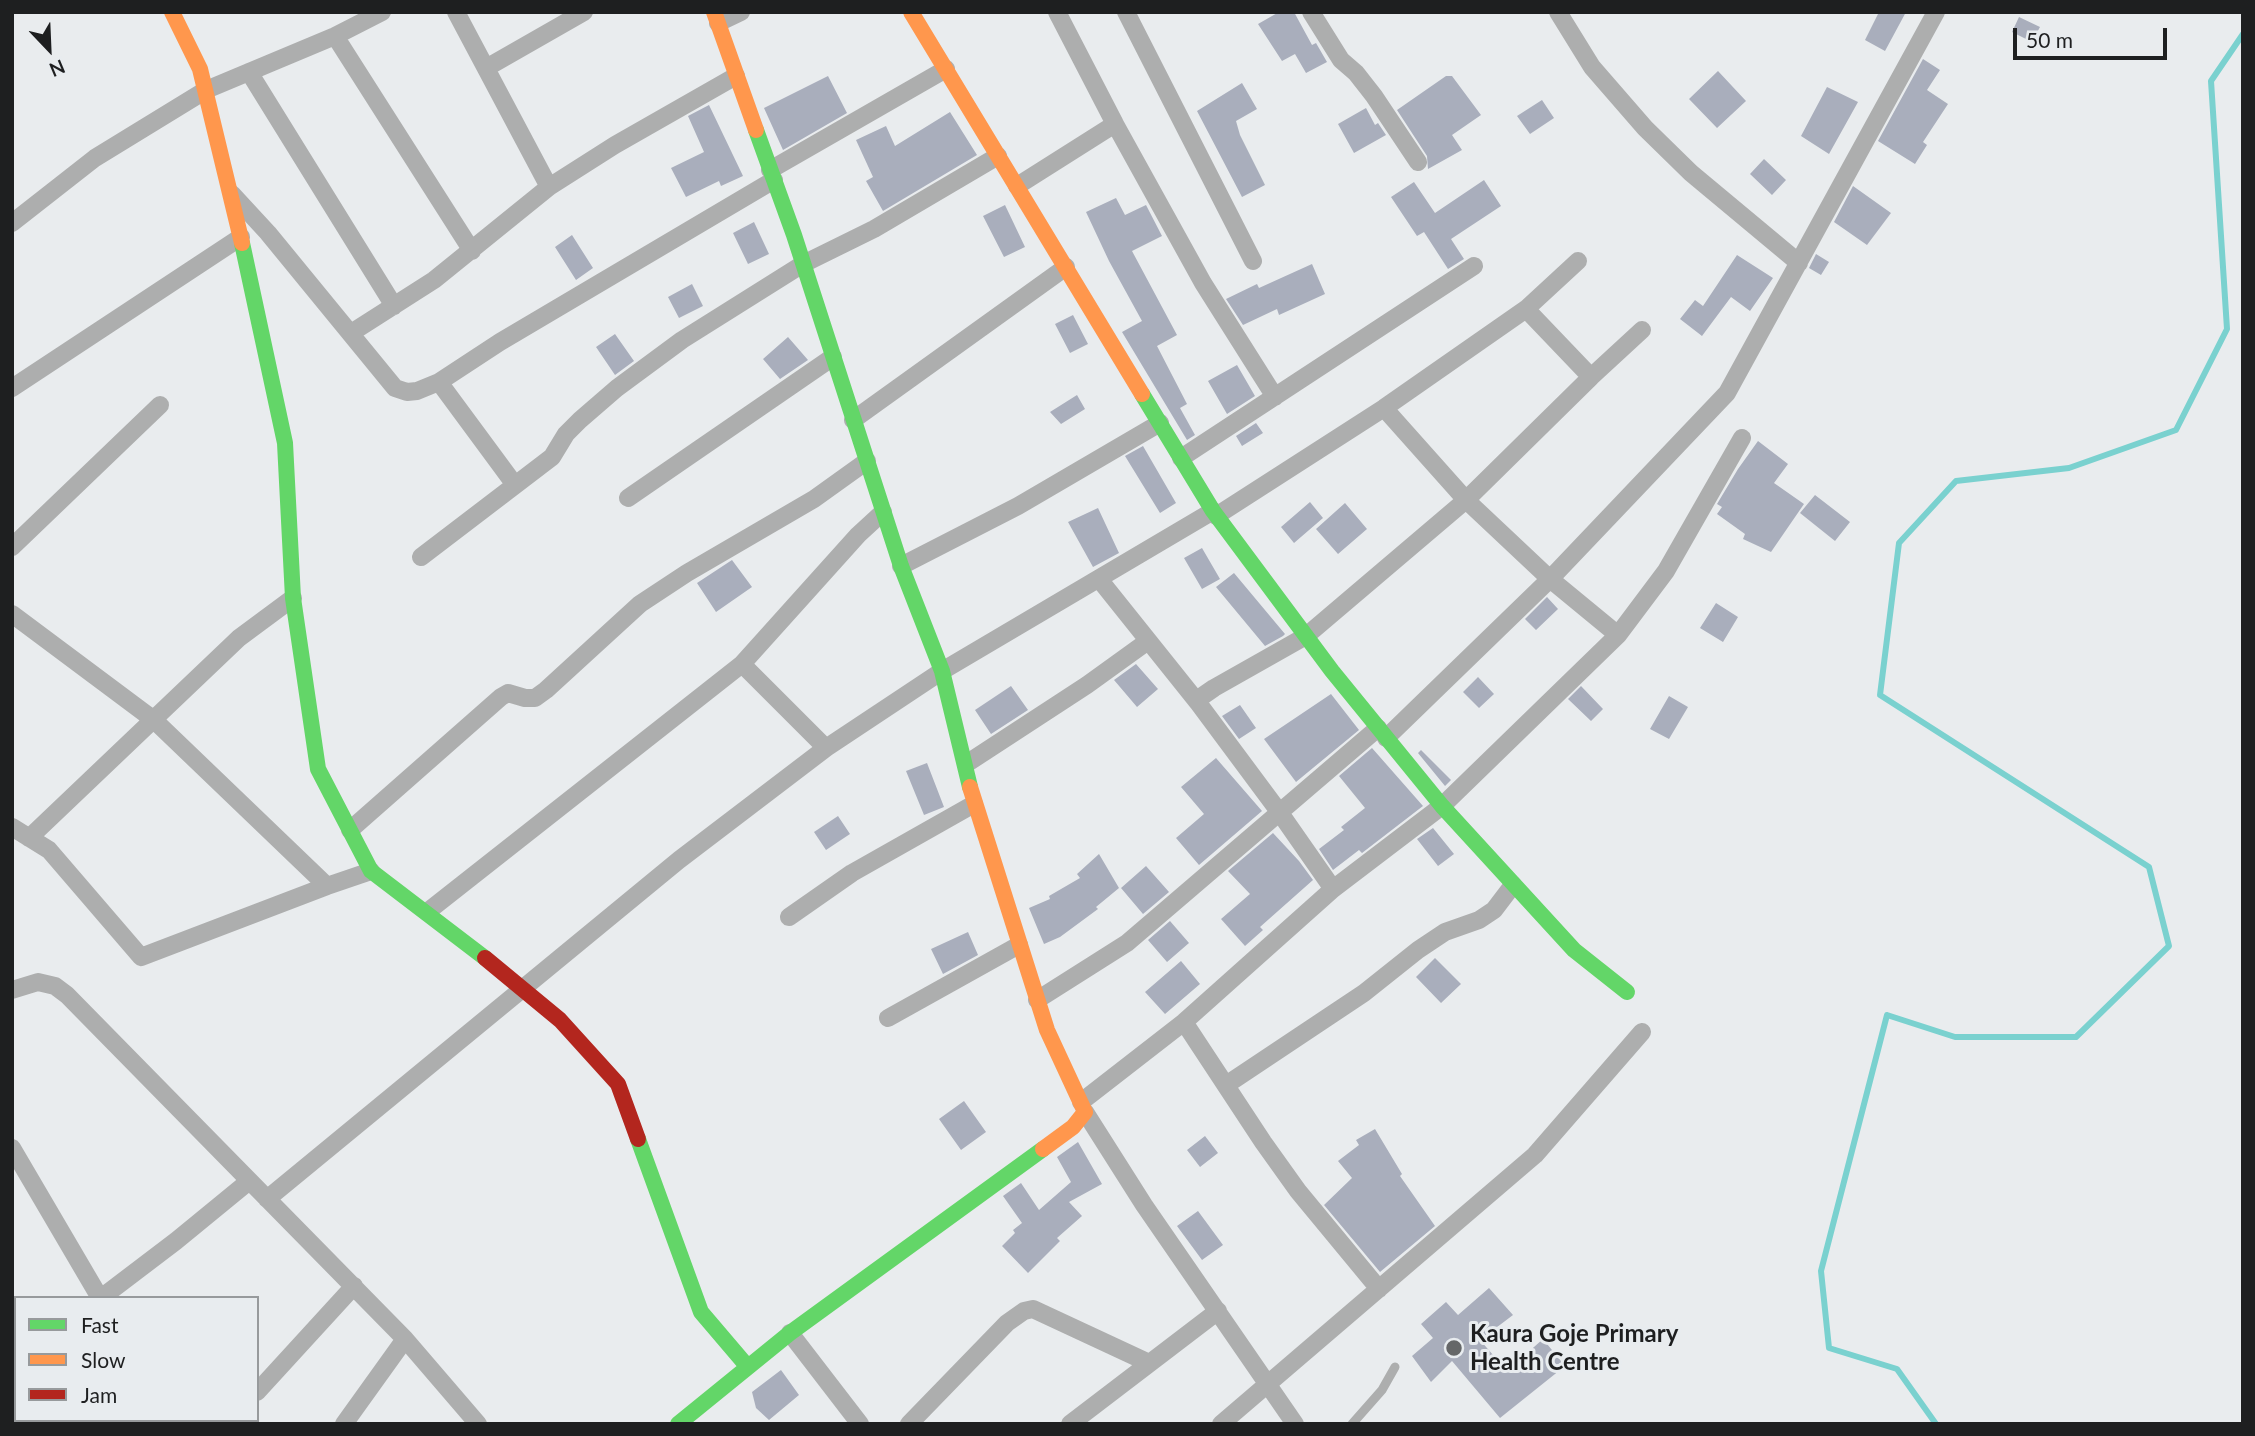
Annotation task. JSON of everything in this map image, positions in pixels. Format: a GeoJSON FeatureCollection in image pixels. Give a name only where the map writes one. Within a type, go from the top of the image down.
{"type":"FeatureCollection","features":[{"type":"Feature","properties":{"kind":"street"},"geometry":{"type":"LineString","coordinates":[[172,12],[200,69],[206,90],[285,443],[293,598],[318,769],[371,871],[427,912],[560,1020],[618,1084],[701,1311],[747,1366]]}},
{"type":"Feature","properties":{"kind":"street"},"geometry":{"type":"LineString","coordinates":[[12,223],[95,158],[206,90],[335,36],[382,12]]}},
{"type":"Feature","properties":{"kind":"street"},"geometry":{"type":"LineString","coordinates":[[456,12],[549,187]]}},
{"type":"Feature","properties":{"kind":"street"},"geometry":{"type":"LineString","coordinates":[[486,68],[584,12]]}},
{"type":"Feature","properties":{"kind":"street"},"geometry":{"type":"LineString","coordinates":[[741,12],[716,18],[803,264],[901,566],[942,671],[974,804],[1047,1031],[1083,1107],[1144,1205],[1295,1424]]}},
{"type":"Feature","properties":{"kind":"street"},"geometry":{"type":"LineString","coordinates":[[911,12],[1214,513],[1306,636],[1442,806],[1574,950],[1627,992]]}},
{"type":"Feature","properties":{"kind":"street"},"geometry":{"type":"LineString","coordinates":[[1058,12],[1115,124],[1203,283],[1275,397]]}},
{"type":"Feature","properties":{"kind":"street"},"geometry":{"type":"LineString","coordinates":[[1126,12],[1253,261]]}},
{"type":"Feature","properties":{"kind":"street"},"geometry":{"type":"LineString","coordinates":[[1311,12],[1341,60],[1356,73],[1374,96],[1418,162]]}},
{"type":"Feature","properties":{"kind":"street"},"geometry":{"type":"LineString","coordinates":[[1558,12],[1592,67],[1645,128],[1691,173],[1799,263]]}},
{"type":"Feature","properties":{"kind":"street"},"geometry":{"type":"LineString","coordinates":[[1037,1000],[1127,943],[1280,813],[1382,733],[1550,579],[1727,393],[1936,12]]}},
{"type":"Feature","properties":{"kind":"street"},"geometry":{"type":"LineString","coordinates":[[335,36],[472,251]]}},
{"type":"Feature","properties":{"kind":"street"},"geometry":{"type":"LineString","coordinates":[[229,192],[268,233],[395,388],[407,392],[417,391],[439,382],[946,69]]}},
{"type":"Feature","properties":{"kind":"street"},"geometry":{"type":"LineString","coordinates":[[249,72],[394,306]]}},
{"type":"Feature","properties":{"kind":"street"},"geometry":{"type":"LineString","coordinates":[[351,333],[472,251],[549,187],[615,145],[736,76]]}},
{"type":"Feature","properties":{"kind":"street"},"geometry":{"type":"LineString","coordinates":[[1017,186],[1115,124]]}},
{"type":"Feature","properties":{"kind":"street"},"geometry":{"type":"LineString","coordinates":[[421,557],[552,457],[566,434],[617,388],[682,340],[803,264],[874,229],[998,156]]}},
{"type":"Feature","properties":{"kind":"street"},"geometry":{"type":"LineString","coordinates":[[12,388],[241,237]]}},
{"type":"Feature","properties":{"kind":"street"},"geometry":{"type":"LineString","coordinates":[[267,1199],[679,860],[826,748],[942,671],[1214,513],[1384,408],[1526,309],[1578,261]]}},
{"type":"Feature","properties":{"kind":"street"},"geometry":{"type":"LineString","coordinates":[[1181,458],[1474,266]]}},
{"type":"Feature","properties":{"kind":"street"},"geometry":{"type":"LineString","coordinates":[[853,421],[1066,267]]}},
{"type":"Feature","properties":{"kind":"street"},"geometry":{"type":"LineString","coordinates":[[1526,309],[1591,377]]}},
{"type":"Feature","properties":{"kind":"street"},"geometry":{"type":"LineString","coordinates":[[1199,704],[1201,697],[1214,688],[1306,636],[1466,500],[1642,330]]}},
{"type":"Feature","properties":{"kind":"street"},"geometry":{"type":"LineString","coordinates":[[628,498],[833,357]]}},
{"type":"Feature","properties":{"kind":"street"},"geometry":{"type":"LineString","coordinates":[[439,382],[515,485]]}},
{"type":"Feature","properties":{"kind":"street"},"geometry":{"type":"LineString","coordinates":[[12,547],[160,405]]}},
{"type":"Feature","properties":{"kind":"street"},"geometry":{"type":"LineString","coordinates":[[1384,408],[1466,500],[1550,579],[1618,635]]}},
{"type":"Feature","properties":{"kind":"street"},"geometry":{"type":"LineString","coordinates":[[901,566],[1018,506],[1160,424]]}},
{"type":"Feature","properties":{"kind":"street"},"geometry":{"type":"LineString","coordinates":[[678,1424],[790,1333],[1073,1127],[1083,1107],[1184,1022],[1333,889],[1442,806],[1618,635],[1644,604],[1666,571],[1742,438]]}},
{"type":"Feature","properties":{"kind":"street"},"geometry":{"type":"LineString","coordinates":[[350,830],[501,696],[508,693],[535,698],[640,604],[687,573],[814,499],[867,461]]}},
{"type":"Feature","properties":{"kind":"street"},"geometry":{"type":"LineString","coordinates":[[427,912],[742,664],[858,535],[883,512]]}},
{"type":"Feature","properties":{"kind":"street"},"geometry":{"type":"LineString","coordinates":[[1098,579],[1199,704],[1333,889]]}},
{"type":"Feature","properties":{"kind":"street"},"geometry":{"type":"LineString","coordinates":[[29,838],[239,638],[293,598]]}},
{"type":"Feature","properties":{"kind":"street"},"geometry":{"type":"LineString","coordinates":[[12,614],[154,720],[327,886]]}},
{"type":"Feature","properties":{"kind":"street"},"geometry":{"type":"LineString","coordinates":[[966,764],[1087,685],[1148,641]]}},
{"type":"Feature","properties":{"kind":"street"},"geometry":{"type":"LineString","coordinates":[[742,664],[826,748]]}},
{"type":"Feature","properties":{"kind":"street"},"geometry":{"type":"LineString","coordinates":[[789,917],[852,873],[974,804]]}},
{"type":"Feature","properties":{"kind":"street"},"geometry":{"type":"LineString","coordinates":[[12,827],[49,850],[141,957],[371,871]]}},
{"type":"Feature","properties":{"kind":"street"},"geometry":{"type":"LineString","coordinates":[[1226,1085],[1364,993],[1445,932],[1479,920],[1494,910],[1513,885]]}},
{"type":"Feature","properties":{"kind":"street"},"geometry":{"type":"LineString","coordinates":[[888,1018],[1019,945]]}},
{"type":"Feature","properties":{"kind":"street"},"geometry":{"type":"LineString","coordinates":[[12,990],[38,982],[55,986],[67,995],[405,1339],[478,1424]]}},
{"type":"Feature","properties":{"kind":"street"},"geometry":{"type":"LineString","coordinates":[[1184,1022],[1298,1191],[1379,1289]]}},
{"type":"Feature","properties":{"kind":"street"},"geometry":{"type":"LineString","coordinates":[[1221,1424],[1535,1154],[1642,1032]]}},
{"type":"Feature","properties":{"kind":"street"},"geometry":{"type":"LineString","coordinates":[[12,1148],[99,1296]]}},
{"type":"Feature","properties":{"kind":"street"},"geometry":{"type":"LineString","coordinates":[[103,1296],[248,1182]]}},
{"type":"Feature","properties":{"kind":"street"},"geometry":{"type":"LineString","coordinates":[[259,1390],[354,1286]]}},
{"type":"Feature","properties":{"kind":"street"},"geometry":{"type":"LineString","coordinates":[[909,1424],[1007,1323],[1024,1311],[1032,1309],[1149,1363]]}},
{"type":"Feature","properties":{"kind":"street"},"geometry":{"type":"LineString","coordinates":[[1070,1424],[1218,1311]]}},
{"type":"Feature","properties":{"kind":"street"},"geometry":{"type":"LineString","coordinates":[[790,1333],[860,1424]]}},
{"type":"Feature","properties":{"kind":"street"},"geometry":{"type":"LineString","coordinates":[[344,1424],[405,1339]]}},
{"type":"Feature","properties":{"kind":"lane"},"geometry":{"type":"LineString","coordinates":[[1352,1424],[1382,1390],[1395,1367]]}},
{"type":"Feature","properties":{"kind":"building"},"geometry":{"type":"Polygon","coordinates":[[[1279,12],[1294,12],[1312,45],[1316,43],[1327,62],[1306,73],[1295,54],[1282,61],[1258,24],[1279,12]]]}},
{"type":"Feature","properties":{"kind":"building"},"geometry":{"type":"Polygon","coordinates":[[[1879,12],[1906,12],[1885,51],[1865,40],[1879,12]]]}},
{"type":"Feature","properties":{"kind":"building"},"geometry":{"type":"Polygon","coordinates":[[[2019,17],[2040,27],[2032,42],[2012,32],[2019,17]]]}},
{"type":"Feature","properties":{"kind":"building"},"geometry":{"type":"Polygon","coordinates":[[[1923,59],[1940,70],[1927,90],[1948,104],[1923,142],[1927,145],[1915,164],[1878,141],[1923,59]]]}},
{"type":"Feature","properties":{"kind":"building"},"geometry":{"type":"Polygon","coordinates":[[[1718,71],[1746,101],[1717,128],[1689,99],[1718,71]]]}},
{"type":"Feature","properties":{"kind":"building"},"geometry":{"type":"Polygon","coordinates":[[[828,76],[847,113],[783,150],[764,108],[828,76]]]}},
{"type":"Feature","properties":{"kind":"building"},"geometry":{"type":"Polygon","coordinates":[[[1446,76],[1452,76],[1481,115],[1452,135],[1462,150],[1428,169],[1427,156],[1397,110],[1446,76]]]}},
{"type":"Feature","properties":{"kind":"building"},"geometry":{"type":"Polygon","coordinates":[[[1242,83],[1257,109],[1236,121],[1240,135],[1265,185],[1242,197],[1197,111],[1242,83]]]}},
{"type":"Feature","properties":{"kind":"building"},"geometry":{"type":"Polygon","coordinates":[[[1827,87],[1858,102],[1829,154],[1801,136],[1827,87]]]}},
{"type":"Feature","properties":{"kind":"building"},"geometry":{"type":"Polygon","coordinates":[[[1542,100],[1554,118],[1530,134],[1517,116],[1542,100]]]}},
{"type":"Feature","properties":{"kind":"building"},"geometry":{"type":"Polygon","coordinates":[[[709,105],[743,176],[721,186],[719,181],[686,197],[671,168],[704,152],[688,116],[709,105]]]}},
{"type":"Feature","properties":{"kind":"building"},"geometry":{"type":"Polygon","coordinates":[[[1366,108],[1375,125],[1378,123],[1386,135],[1354,153],[1338,124],[1366,108]]]}},
{"type":"Feature","properties":{"kind":"building"},"geometry":{"type":"Polygon","coordinates":[[[950,112],[977,155],[883,211],[866,181],[873,177],[856,140],[886,126],[895,146],[950,112]]]}},
{"type":"Feature","properties":{"kind":"building"},"geometry":{"type":"Polygon","coordinates":[[[1764,159],[1786,180],[1772,195],[1750,174],[1764,159]]]}},
{"type":"Feature","properties":{"kind":"building"},"geometry":{"type":"Polygon","coordinates":[[[1484,180],[1501,206],[1451,239],[1464,259],[1448,269],[1424,232],[1417,236],[1391,197],[1414,182],[1435,213],[1484,180]]]}},
{"type":"Feature","properties":{"kind":"building"},"geometry":{"type":"Polygon","coordinates":[[[1853,186],[1891,213],[1867,245],[1834,222],[1853,186]]]}},
{"type":"Feature","properties":{"kind":"building"},"geometry":{"type":"Polygon","coordinates":[[[1116,198],[1125,215],[1146,205],[1162,236],[1132,251],[1177,335],[1157,346],[1187,404],[1180,408],[1195,435],[1187,440],[1122,332],[1142,321],[1086,212],[1116,198]]]}},
{"type":"Feature","properties":{"kind":"building"},"geometry":{"type":"Polygon","coordinates":[[[1005,205],[1025,247],[1004,257],[983,216],[1005,205]]]}},
{"type":"Feature","properties":{"kind":"building"},"geometry":{"type":"Polygon","coordinates":[[[754,222],[769,254],[748,264],[733,233],[754,222]]]}},
{"type":"Feature","properties":{"kind":"building"},"geometry":{"type":"Polygon","coordinates":[[[572,235],[593,268],[576,280],[555,247],[572,235]]]}},
{"type":"Feature","properties":{"kind":"building"},"geometry":{"type":"Polygon","coordinates":[[[1816,254],[1829,262],[1821,275],[1809,268],[1816,254]]]}},
{"type":"Feature","properties":{"kind":"building"},"geometry":{"type":"Polygon","coordinates":[[[1737,255],[1773,278],[1750,311],[1731,297],[1702,336],[1680,319],[1695,300],[1703,306],[1737,255]]]}},
{"type":"Feature","properties":{"kind":"building"},"geometry":{"type":"Polygon","coordinates":[[[1312,264],[1325,294],[1279,315],[1277,309],[1243,325],[1226,299],[1257,284],[1259,288],[1312,264]]]}},
{"type":"Feature","properties":{"kind":"building"},"geometry":{"type":"Polygon","coordinates":[[[692,284],[703,306],[679,318],[668,297],[692,284]]]}},
{"type":"Feature","properties":{"kind":"building"},"geometry":{"type":"Polygon","coordinates":[[[1073,315],[1088,344],[1070,353],[1055,324],[1073,315]]]}},
{"type":"Feature","properties":{"kind":"building"},"geometry":{"type":"Polygon","coordinates":[[[615,334],[634,361],[615,375],[596,347],[615,334]]]}},
{"type":"Feature","properties":{"kind":"building"},"geometry":{"type":"Polygon","coordinates":[[[788,337],[808,360],[780,379],[763,359],[788,337]]]}},
{"type":"Feature","properties":{"kind":"building"},"geometry":{"type":"Polygon","coordinates":[[[1237,365],[1255,396],[1227,414],[1208,381],[1237,365]]]}},
{"type":"Feature","properties":{"kind":"building"},"geometry":{"type":"Polygon","coordinates":[[[1077,395],[1085,409],[1061,424],[1050,412],[1077,395]]]}},
{"type":"Feature","properties":{"kind":"building"},"geometry":{"type":"Polygon","coordinates":[[[1256,423],[1263,433],[1242,446],[1236,436],[1256,423]]]}},
{"type":"Feature","properties":{"kind":"building"},"geometry":{"type":"Polygon","coordinates":[[[1758,441],[1788,464],[1774,483],[1804,504],[1771,552],[1743,539],[1745,534],[1717,514],[1722,507],[1717,504],[1758,441]]]}},
{"type":"Feature","properties":{"kind":"building"},"geometry":{"type":"Polygon","coordinates":[[[1143,446],[1176,503],[1160,513],[1125,456],[1143,446]]]}},
{"type":"Feature","properties":{"kind":"building"},"geometry":{"type":"Polygon","coordinates":[[[1815,495],[1850,522],[1835,541],[1800,513],[1815,495]]]}},
{"type":"Feature","properties":{"kind":"building"},"geometry":{"type":"Polygon","coordinates":[[[1310,502],[1323,518],[1294,543],[1281,527],[1310,502]]]}},
{"type":"Feature","properties":{"kind":"building"},"geometry":{"type":"Polygon","coordinates":[[[1345,503],[1367,529],[1338,554],[1316,529],[1345,503]]]}},
{"type":"Feature","properties":{"kind":"building"},"geometry":{"type":"Polygon","coordinates":[[[1098,508],[1119,553],[1093,567],[1068,522],[1098,508]]]}},
{"type":"Feature","properties":{"kind":"building"},"geometry":{"type":"Polygon","coordinates":[[[1202,548],[1220,579],[1202,589],[1184,558],[1202,548]]]}},
{"type":"Feature","properties":{"kind":"building"},"geometry":{"type":"Polygon","coordinates":[[[732,560],[752,587],[716,612],[697,583],[732,560]]]}},
{"type":"Feature","properties":{"kind":"building"},"geometry":{"type":"Polygon","coordinates":[[[1234,573],[1285,634],[1283,636],[1265,646],[1216,587],[1234,573]]]}},
{"type":"Feature","properties":{"kind":"building"},"geometry":{"type":"Polygon","coordinates":[[[1547,597],[1558,609],[1536,630],[1525,619],[1547,597]]]}},
{"type":"Feature","properties":{"kind":"building"},"geometry":{"type":"Polygon","coordinates":[[[1716,603],[1738,617],[1723,642],[1700,628],[1716,603]]]}},
{"type":"Feature","properties":{"kind":"building"},"geometry":{"type":"Polygon","coordinates":[[[1136,664],[1158,689],[1137,707],[1114,680],[1136,664]]]}},
{"type":"Feature","properties":{"kind":"building"},"geometry":{"type":"Polygon","coordinates":[[[1478,677],[1494,694],[1479,708],[1463,692],[1478,677]]]}},
{"type":"Feature","properties":{"kind":"building"},"geometry":{"type":"Polygon","coordinates":[[[1011,686],[1028,710],[991,734],[975,710],[1011,686]]]}},
{"type":"Feature","properties":{"kind":"building"},"geometry":{"type":"Polygon","coordinates":[[[1581,686],[1603,709],[1591,721],[1568,699],[1581,686]]]}},
{"type":"Feature","properties":{"kind":"building"},"geometry":{"type":"Polygon","coordinates":[[[1331,694],[1359,730],[1296,782],[1264,739],[1331,694]]]}},
{"type":"Feature","properties":{"kind":"building"},"geometry":{"type":"Polygon","coordinates":[[[1669,696],[1688,707],[1669,739],[1650,729],[1669,696]]]}},
{"type":"Feature","properties":{"kind":"building"},"geometry":{"type":"Polygon","coordinates":[[[1240,705],[1256,728],[1239,739],[1222,716],[1240,705]]]}},
{"type":"Feature","properties":{"kind":"building"},"geometry":{"type":"Polygon","coordinates":[[[1372,748],[1423,806],[1362,853],[1359,850],[1333,870],[1319,849],[1344,830],[1341,827],[1365,808],[1339,776],[1372,748]]]}},
{"type":"Feature","properties":{"kind":"building"},"geometry":{"type":"Polygon","coordinates":[[[1421,750],[1451,780],[1445,786],[1418,753],[1421,750]]]}},
{"type":"Feature","properties":{"kind":"building"},"geometry":{"type":"Polygon","coordinates":[[[1216,758],[1262,811],[1199,865],[1176,838],[1204,814],[1181,787],[1216,758]]]}},
{"type":"Feature","properties":{"kind":"building"},"geometry":{"type":"Polygon","coordinates":[[[927,763],[944,807],[924,815],[906,771],[927,763]]]}},
{"type":"Feature","properties":{"kind":"building"},"geometry":{"type":"Polygon","coordinates":[[[838,816],[850,834],[826,850],[814,832],[838,816]]]}},
{"type":"Feature","properties":{"kind":"building"},"geometry":{"type":"Polygon","coordinates":[[[1433,828],[1454,854],[1438,866],[1417,839],[1433,828]]]}},
{"type":"Feature","properties":{"kind":"building"},"geometry":{"type":"Polygon","coordinates":[[[1273,833],[1313,880],[1260,927],[1263,930],[1245,946],[1221,919],[1250,894],[1228,871],[1273,833]]]}},
{"type":"Feature","properties":{"kind":"building"},"geometry":{"type":"Polygon","coordinates":[[[1099,854],[1119,888],[1096,907],[1098,909],[1060,937],[1044,944],[1029,908],[1050,899],[1049,896],[1080,878],[1077,874],[1099,854]]]}},
{"type":"Feature","properties":{"kind":"building"},"geometry":{"type":"Polygon","coordinates":[[[1146,866],[1169,892],[1143,914],[1121,888],[1146,866]]]}},
{"type":"Feature","properties":{"kind":"building"},"geometry":{"type":"Polygon","coordinates":[[[1170,921],[1189,943],[1167,962],[1148,940],[1170,921]]]}},
{"type":"Feature","properties":{"kind":"building"},"geometry":{"type":"Polygon","coordinates":[[[968,932],[978,955],[943,974],[931,949],[968,932]]]}},
{"type":"Feature","properties":{"kind":"building"},"geometry":{"type":"Polygon","coordinates":[[[1435,958],[1461,984],[1441,1003],[1416,977],[1435,958]]]}},
{"type":"Feature","properties":{"kind":"building"},"geometry":{"type":"Polygon","coordinates":[[[1181,961],[1200,984],[1165,1014],[1145,992],[1181,961]]]}},
{"type":"Feature","properties":{"kind":"building"},"geometry":{"type":"Polygon","coordinates":[[[964,1101],[986,1132],[961,1150],[939,1119],[964,1101]]]}},
{"type":"Feature","properties":{"kind":"building"},"geometry":{"type":"Polygon","coordinates":[[[1375,1129],[1402,1174],[1400,1176],[1435,1226],[1380,1272],[1324,1205],[1352,1178],[1338,1161],[1359,1145],[1356,1140],[1375,1129]]]}},
{"type":"Feature","properties":{"kind":"building"},"geometry":{"type":"Polygon","coordinates":[[[1205,1136],[1218,1153],[1200,1167],[1187,1150],[1205,1136]]]}},
{"type":"Feature","properties":{"kind":"building"},"geometry":{"type":"Polygon","coordinates":[[[1078,1142],[1102,1184],[1069,1202],[1082,1216],[1057,1238],[1060,1241],[1028,1273],[1002,1246],[1015,1233],[1013,1230],[1022,1223],[1003,1196],[1021,1183],[1039,1210],[1071,1182],[1057,1157],[1078,1142]]]}},
{"type":"Feature","properties":{"kind":"building"},"geometry":{"type":"Polygon","coordinates":[[[1198,1211],[1223,1245],[1202,1260],[1177,1226],[1198,1211]]]}},
{"type":"Feature","properties":{"kind":"building","name":"Kaura Goje Primary Health Centre"},"geometry":{"type":"Polygon","coordinates":[[[1489,1288],[1513,1315],[1480,1340],[1507,1371],[1543,1339],[1565,1366],[1500,1418],[1452,1361],[1431,1382],[1412,1356],[1433,1338],[1421,1324],[1446,1302],[1458,1315],[1489,1288]]]}},
{"type":"Feature","properties":{"kind":"building"},"geometry":{"type":"Polygon","coordinates":[[[781,1370],[799,1395],[769,1420],[756,1408],[752,1392],[781,1370]]]}},
{"type":"Feature","properties":{"kind":"waterway"},"geometry":{"type":"LineString","coordinates":[[1936,1424],[1897,1369],[1829,1348],[1821,1271],[1887,1015],[1955,1037],[2076,1037],[2169,946],[2149,867],[1880,695],[1899,543],[1956,481],[2069,468],[2176,430],[2227,329],[2211,81],[2243,34]]}},
{"type":"Feature","properties":{"kind":"traffic: fast"},"geometry":{"type":"LineString","coordinates":[[756,130],[794,235],[901,566],[942,671],[970,787]]}},
{"type":"Feature","properties":{"kind":"traffic: fast"},"geometry":{"type":"LineString","coordinates":[[242,243],[285,443],[293,598],[318,769],[371,871],[485,958]]}},
{"type":"Feature","properties":{"kind":"traffic: fast"},"geometry":{"type":"LineString","coordinates":[[1142,394],[1213,511],[1332,671],[1442,806],[1574,950],[1627,992]]}},
{"type":"Feature","properties":{"kind":"traffic: fast"},"geometry":{"type":"LineString","coordinates":[[638,1139],[701,1312],[747,1366]]}},
{"type":"Feature","properties":{"kind":"traffic: fast"},"geometry":{"type":"LineString","coordinates":[[678,1424],[790,1333],[1043,1149]]}},
{"type":"Feature","properties":{"kind":"traffic: slow"},"geometry":{"type":"LineString","coordinates":[[172,12],[200,69],[242,243]]}},
{"type":"Feature","properties":{"kind":"traffic: slow"},"geometry":{"type":"LineString","coordinates":[[714,12],[756,130]]}},
{"type":"Feature","properties":{"kind":"traffic: slow"},"geometry":{"type":"LineString","coordinates":[[911,12],[1142,394]]}},
{"type":"Feature","properties":{"kind":"traffic: slow"},"geometry":{"type":"LineString","coordinates":[[970,787],[1047,1030],[1085,1112],[1073,1127],[1043,1149]]}},
{"type":"Feature","properties":{"kind":"traffic: jam"},"geometry":{"type":"LineString","coordinates":[[485,958],[560,1020],[618,1084],[638,1139]]}},
{"type":"Feature","properties":{"kind":"place","name":"Kaura Goje Primary Health Centre"},"geometry":{"type":"Point","coordinates":[1454,1348]}}]}
